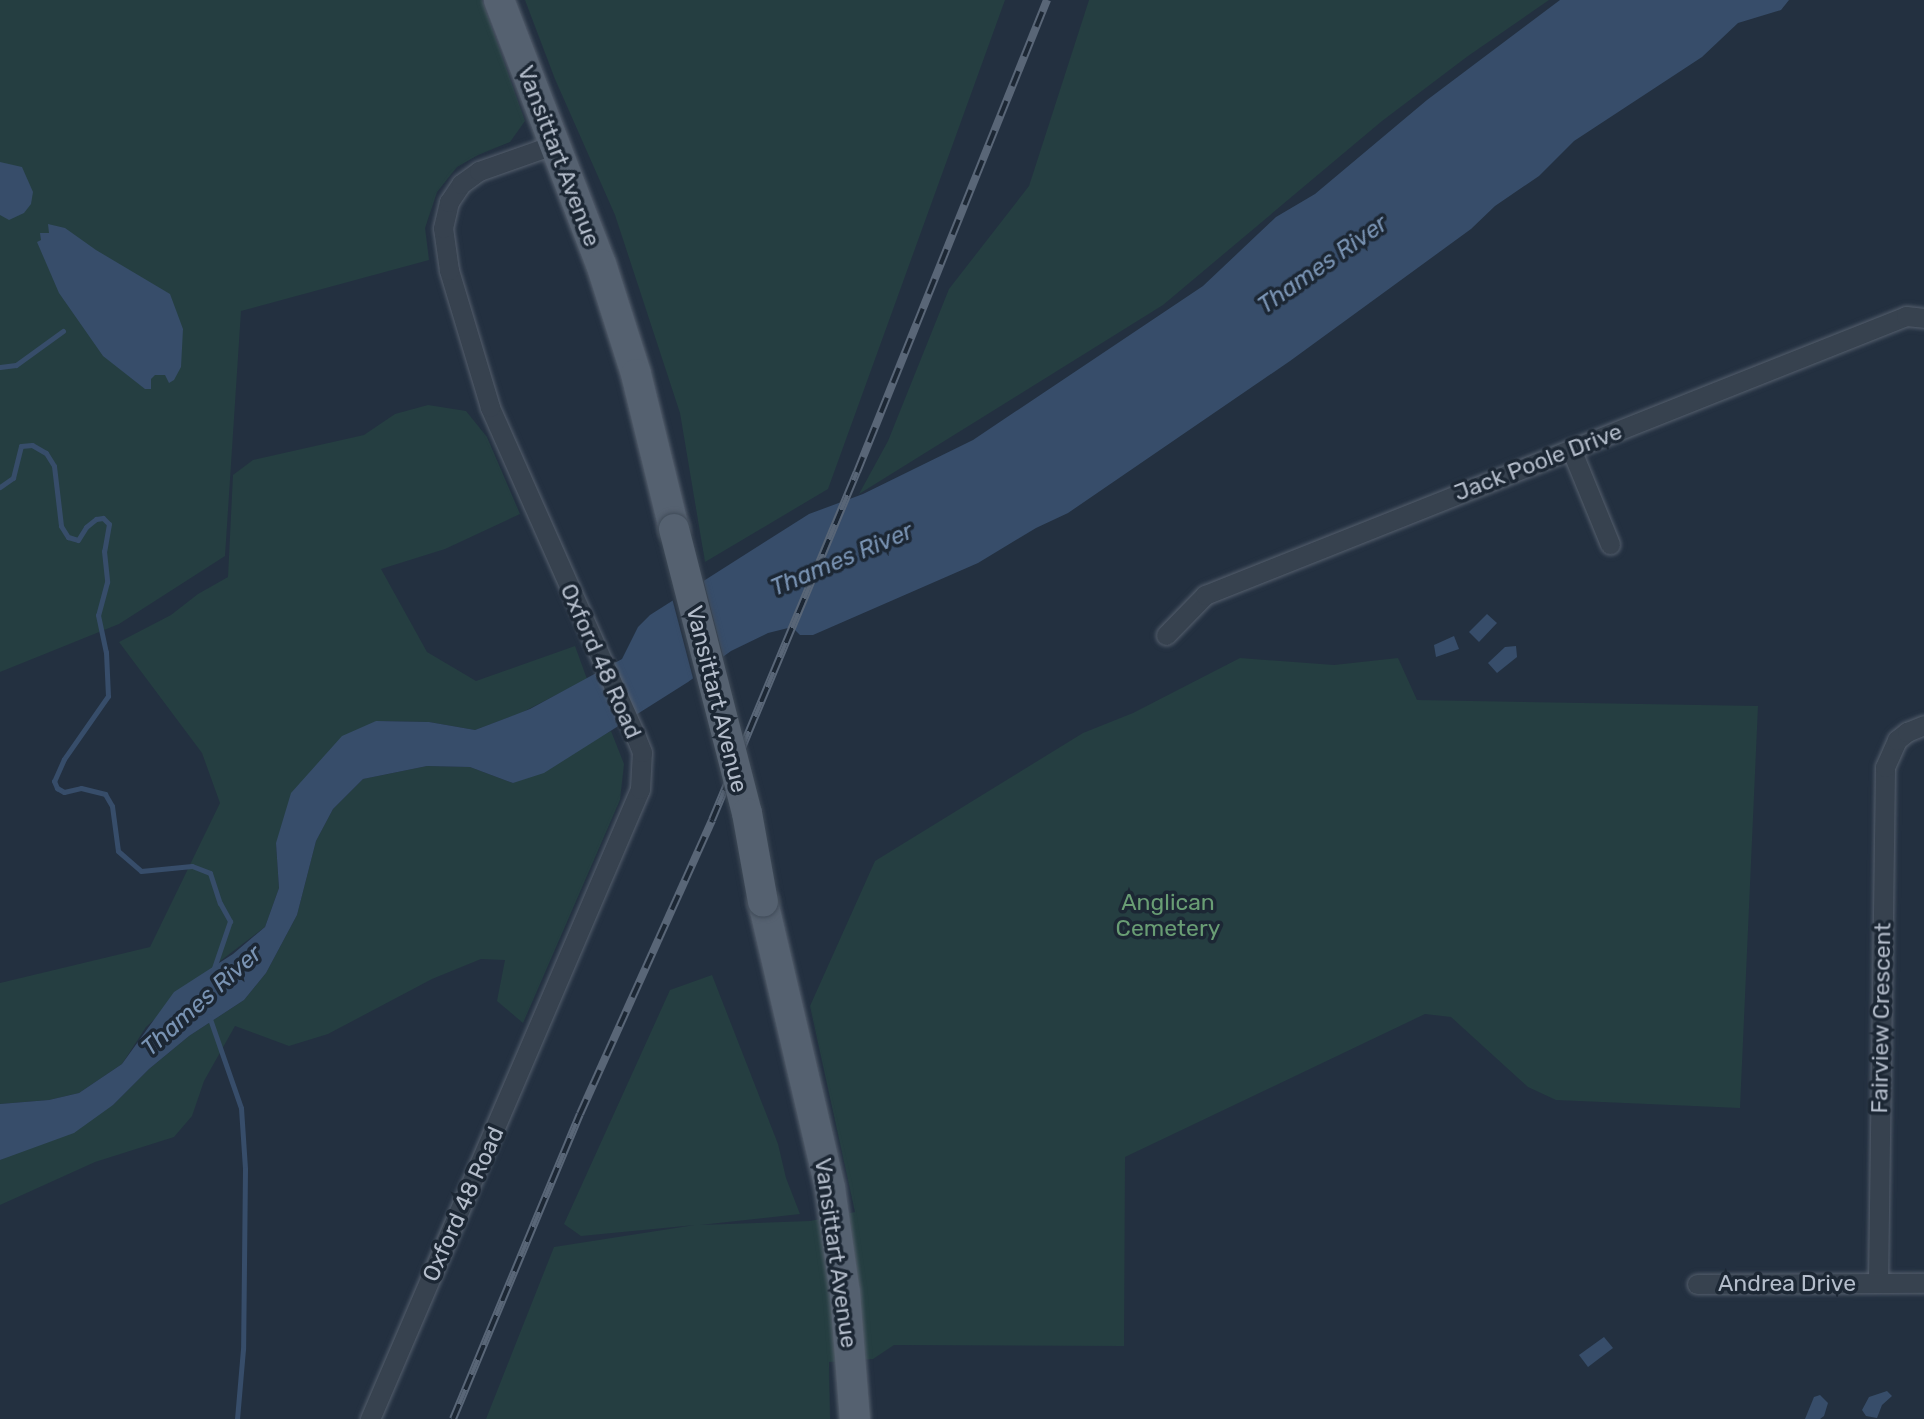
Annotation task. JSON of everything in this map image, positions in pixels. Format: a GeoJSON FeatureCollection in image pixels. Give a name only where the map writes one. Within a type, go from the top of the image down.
{"type":"FeatureCollection","features":[{"type":"Feature","properties":{"kind":"main road","name":"Vansittart Avenue"},"geometry":{"type":"LineString","coordinates":[[499,0],[601,264],[636,374],[747,813],[763,902],[830,1188],[845,1293],[855,1419]]}},
{"type":"Feature","properties":{"kind":"street","name":"Oxford 48 Road"},"geometry":{"type":"LineString","coordinates":[[370,1419],[640,789],[642,752],[491,407],[449,270],[443,228],[449,202],[461,184],[479,171],[553,145]]}},
{"type":"Feature","properties":{"kind":"street","name":"Jack Poole Drive"},"geometry":{"type":"LineString","coordinates":[[1166,635],[1205,595],[1906,316],[1924,318]]}},
{"type":"Feature","properties":{"kind":"street"},"geometry":{"type":"LineString","coordinates":[[1571,449],[1610,544]]}},
{"type":"Feature","properties":{"kind":"street","name":"Fairview Crescent"},"geometry":{"type":"LineString","coordinates":[[1878,1283],[1885,767],[1897,740],[1907,732],[1924,725]]}},
{"type":"Feature","properties":{"kind":"street"},"geometry":{"type":"LineString","coordinates":[[1878,1283],[1924,1283]]}},
{"type":"Feature","properties":{"kind":"street","name":"Andrea Drive"},"geometry":{"type":"LineString","coordinates":[[1696,1284],[1878,1283]]}},
{"type":"Feature","properties":{"kind":"green space"},"geometry":{"type":"Polygon","coordinates":[[[0,0],[482,0],[525,121],[510,142],[457,167],[437,192],[425,228],[429,260],[241,311],[225,556],[119,624],[0,672],[0,0]]]}},
{"type":"Feature","properties":{"kind":"green space"},"geometry":{"type":"Polygon","coordinates":[[[525,0],[1005,0],[828,489],[705,562],[680,413],[615,215],[555,79],[525,0]]]}},
{"type":"Feature","properties":{"kind":"green space"},"geometry":{"type":"Polygon","coordinates":[[[1089,0],[1549,0],[1468,56],[1382,121],[1163,305],[859,494],[888,441],[949,289],[1029,186],[1089,0]]]}},
{"type":"Feature","properties":{"kind":"green space"},"geometry":{"type":"Polygon","coordinates":[[[428,405],[466,411],[487,437],[520,514],[445,549],[381,569],[427,652],[476,681],[575,646],[587,679],[521,713],[475,730],[429,722],[376,721],[276,843],[279,888],[265,927],[215,965],[146,1027],[122,1064],[79,1093],[49,1100],[0,1104],[0,983],[150,947],[220,803],[202,753],[119,642],[171,615],[198,594],[228,577],[233,475],[253,460],[364,435],[395,414],[428,405]]]}},
{"type":"Feature","properties":{"kind":"green space","name":"Anglican Cemetery"},"geometry":{"type":"Polygon","coordinates":[[[1240,658],[1334,665],[1398,658],[1417,700],[1758,706],[1740,1108],[1556,1100],[1528,1087],[1451,1017],[1425,1014],[1125,1157],[1124,1346],[894,1345],[873,1359],[829,1362],[830,1419],[486,1419],[554,1247],[695,1225],[581,1236],[564,1224],[670,990],[712,975],[778,1144],[786,1178],[800,1214],[700,1225],[810,1221],[855,1212],[810,1006],[875,861],[1083,733],[1133,713],[1240,658]]]}},
{"type":"Feature","properties":{"kind":"green space"},"geometry":{"type":"Polygon","coordinates":[[[611,731],[624,764],[620,800],[523,1023],[497,1001],[505,960],[481,959],[432,979],[328,1034],[289,1046],[235,1026],[204,1081],[192,1116],[174,1137],[95,1162],[0,1205],[0,1160],[113,1105],[149,1069],[189,1036],[244,1000],[266,973],[297,915],[316,841],[333,809],[363,779],[427,766],[470,767],[513,783],[611,731]]]}},
{"type":"Feature","properties":{"kind":"water","name":"Thames River"},"geometry":{"type":"Polygon","coordinates":[[[1560,0],[1789,0],[1781,10],[1738,23],[1702,57],[1574,141],[1539,176],[1495,206],[1471,229],[1290,361],[1068,513],[1036,528],[978,563],[813,635],[800,635],[792,627],[768,633],[731,651],[688,682],[544,773],[513,783],[470,767],[427,766],[363,779],[333,809],[316,841],[297,915],[266,973],[244,1000],[189,1036],[149,1069],[113,1105],[74,1133],[0,1160],[0,1104],[49,1100],[79,1093],[122,1064],[174,992],[233,954],[265,927],[279,888],[276,843],[291,793],[342,736],[376,721],[429,722],[475,730],[530,709],[622,659],[638,627],[650,615],[809,514],[863,494],[973,440],[1203,286],[1276,217],[1315,194],[1427,100],[1560,0]]]}},
{"type":"Feature","properties":{"kind":"water"},"geometry":{"type":"Polygon","coordinates":[[[0,162],[22,167],[33,192],[31,204],[24,213],[9,220],[0,215],[0,162]]]}},
{"type":"Feature","properties":{"kind":"water"},"geometry":{"type":"Polygon","coordinates":[[[48,224],[65,228],[96,250],[170,294],[183,329],[181,367],[174,380],[169,383],[165,375],[155,375],[151,379],[151,389],[145,389],[103,356],[59,293],[37,242],[41,240],[40,233],[49,233],[48,224]]]}},
{"type":"Feature","properties":{"kind":"water"},"geometry":{"type":"Polygon","coordinates":[[[1487,614],[1497,623],[1479,642],[1469,632],[1487,614]]]}},
{"type":"Feature","properties":{"kind":"water"},"geometry":{"type":"Polygon","coordinates":[[[1454,636],[1459,649],[1436,657],[1434,645],[1454,636]]]}},
{"type":"Feature","properties":{"kind":"water"},"geometry":{"type":"Polygon","coordinates":[[[1516,646],[1517,657],[1497,673],[1488,663],[1505,647],[1516,646]]]}},
{"type":"Feature","properties":{"kind":"water"},"geometry":{"type":"Polygon","coordinates":[[[1604,1337],[1613,1348],[1588,1367],[1579,1355],[1604,1337]]]}},
{"type":"Feature","properties":{"kind":"water"},"geometry":{"type":"Polygon","coordinates":[[[1887,1391],[1892,1396],[1882,1405],[1877,1418],[1866,1416],[1862,1410],[1869,1397],[1887,1391]]]}},
{"type":"Feature","properties":{"kind":"water"},"geometry":{"type":"Polygon","coordinates":[[[1820,1395],[1828,1403],[1824,1416],[1820,1419],[1805,1419],[1814,1397],[1820,1395]]]}},
{"type":"Feature","properties":{"kind":"pier"},"geometry":{"type":"Polygon","coordinates":[[[703,578],[724,660],[694,682],[672,598],[703,578]]]}},
{"type":"Feature","properties":{"kind":"waterway"},"geometry":{"type":"LineString","coordinates":[[0,367],[16,365],[63,331]]}},
{"type":"Feature","properties":{"kind":"waterway","name":"Thames River"},"geometry":{"type":"LineString","coordinates":[[0,487],[13,478],[21,446],[32,445],[46,453],[54,466],[61,526],[68,537],[78,540],[86,527],[96,519],[103,518],[109,524],[104,551],[107,582],[98,615],[106,652],[108,696],[64,759],[54,781],[57,788],[64,792],[81,788],[105,794],[112,806],[118,851],[141,871],[192,866],[210,873],[220,903],[230,921],[213,971]]}},
{"type":"Feature","properties":{"kind":"waterway","name":"Thames River"},"geometry":{"type":"LineString","coordinates":[[209,1016],[241,1108],[245,1169],[243,1349],[237,1419]]}},
{"type":"Feature","properties":{"kind":"railway"},"geometry":{"type":"LineString","coordinates":[[453,1419],[580,1114],[712,820],[857,472],[1047,0]]}}]}
